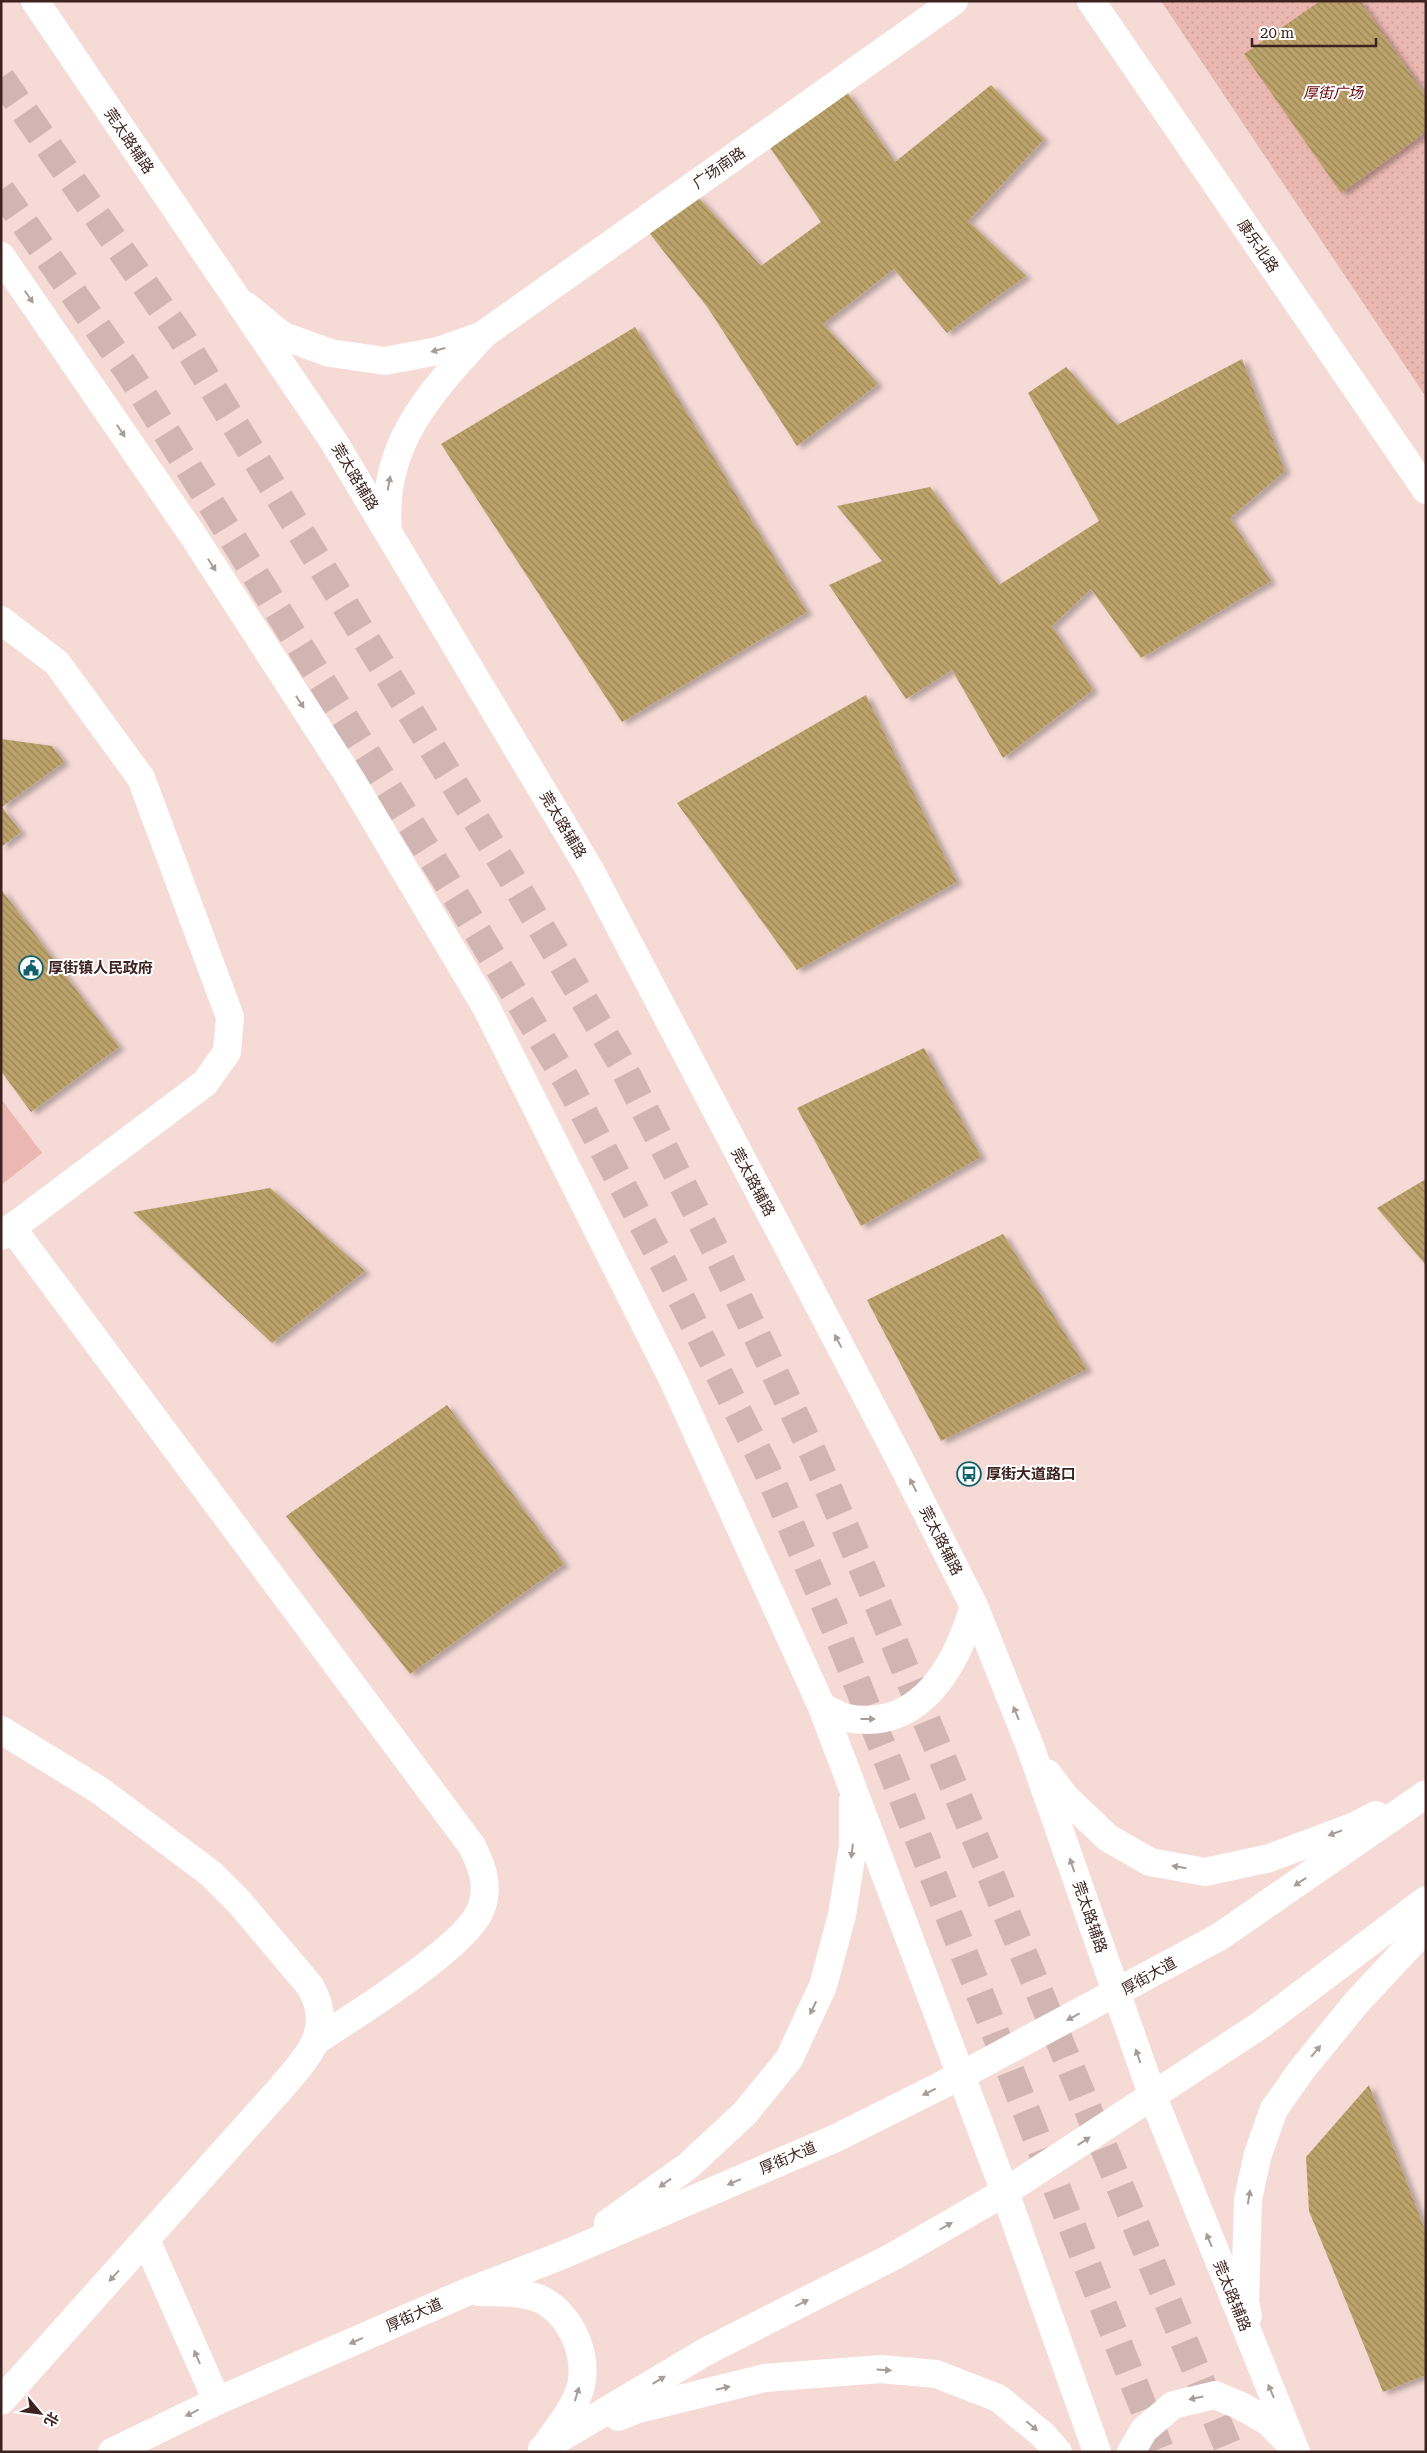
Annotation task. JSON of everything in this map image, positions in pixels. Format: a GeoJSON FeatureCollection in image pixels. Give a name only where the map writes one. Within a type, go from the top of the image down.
{"type":"FeatureCollection","features":[{"type":"Feature","properties":{"kind":"main road","name":"莞太路辅路"},"geometry":{"type":"LineString","coordinates":[[35,1],[334,442],[590,870],[898,1456],[974,1606],[1031,1749],[1153,2097],[1295,2452]]}},
{"type":"Feature","properties":{"kind":"main road","name":"广场南路"},"geometry":{"type":"LineString","coordinates":[[484,334],[954,1]]}},
{"type":"Feature","properties":{"kind":"main road","name":"康乐北路"},"geometry":{"type":"LineString","coordinates":[[1091,1],[1426,490]]}},
{"type":"Feature","properties":{"kind":"main road"},"geometry":{"type":"LineString","coordinates":[[1,256],[192,534],[350,778],[486,1007],[674,1382],[822,1707],[1006,2192],[1097,2452]]}},
{"type":"Feature","properties":{"kind":"main road"},"geometry":{"type":"LineString","coordinates":[[235,296],[283,336],[339,354],[385,361],[438,351],[484,334]]}},
{"type":"Feature","properties":{"kind":"main road"},"geometry":{"type":"LineString","coordinates":[[388,532],[386,507],[390,477],[408,431],[433,390],[484,334]]}},
{"type":"Feature","properties":{"kind":"main road"},"geometry":{"type":"LineString","coordinates":[[1,620],[57,663],[141,778],[230,1017],[227,1052],[205,1083],[7,1232],[466,1838],[483,1870],[485,1891],[480,1912],[466,1932],[448,1948],[359,2013],[317,2040]]}},
{"type":"Feature","properties":{"kind":"main road"},"geometry":{"type":"LineString","coordinates":[[822,1707],[845,1718],[871,1721],[901,1713],[927,1695],[947,1669],[965,1633],[974,1606]]}},
{"type":"Feature","properties":{"kind":"main road"},"geometry":{"type":"LineString","coordinates":[[1,1730],[99,1790],[216,1879],[240,1903],[310,1986],[319,2001],[322,2023],[317,2040],[282,2088],[1,2401]]}},
{"type":"Feature","properties":{"kind":"main road"},"geometry":{"type":"LineString","coordinates":[[1031,1749],[1064,1797],[1108,1838],[1150,1862],[1206,1872],[1270,1858],[1356,1825],[1426,1789]]}},
{"type":"Feature","properties":{"kind":"main road"},"geometry":{"type":"LineString","coordinates":[[563,2255],[688,2166],[745,2113],[789,2059],[823,1986],[842,1915],[853,1846],[852,1784]]}},
{"type":"Feature","properties":{"kind":"main road","name":"厚街大道"},"geometry":{"type":"LineString","coordinates":[[112,2452],[217,2401],[468,2292],[563,2255],[836,2138],[962,2075],[1219,1937],[1426,1794]]}},
{"type":"Feature","properties":{"kind":"main road"},"geometry":{"type":"LineString","coordinates":[[539,2450],[705,2352],[894,2256],[1006,2192],[1259,2026],[1426,1900]]}},
{"type":"Feature","properties":{"kind":"main road"},"geometry":{"type":"LineString","coordinates":[[1253,2349],[1245,2302],[1248,2199],[1258,2154],[1274,2109],[1303,2068],[1357,2002],[1426,1928]]}},
{"type":"Feature","properties":{"kind":"main road"},"geometry":{"type":"LineString","coordinates":[[146,2240],[217,2401]]}},
{"type":"Feature","properties":{"kind":"main road"},"geometry":{"type":"LineString","coordinates":[[468,2292],[516,2293],[540,2300],[563,2317],[577,2340],[582,2368],[578,2396],[564,2420],[539,2450]]}},
{"type":"Feature","properties":{"kind":"main road"},"geometry":{"type":"LineString","coordinates":[[539,2450],[636,2410],[764,2378],[881,2369],[936,2374],[998,2398],[1042,2434],[1058,2452]]}},
{"type":"Feature","properties":{"kind":"main road"},"geometry":{"type":"LineString","coordinates":[[1131,2452],[1144,2430],[1173,2405],[1215,2395],[1241,2406],[1269,2422],[1285,2437],[1295,2452]]}},
{"type":"Feature","properties":{"kind":"green space","name":"厚街广场"},"geometry":{"type":"Polygon","coordinates":[[[1161,1],[1426,1],[1426,397],[1161,1]]]}},
{"type":"Feature","properties":{"kind":"green space"},"geometry":{"type":"Polygon","coordinates":[[[1,1099],[42,1153],[1,1185],[1,1099]]]}},
{"type":"Feature","properties":{"kind":"building"},"geometry":{"type":"Polygon","coordinates":[[[1320,1],[1360,1],[1426,96],[1426,132],[1341,193],[1244,54],[1320,1]]]}},
{"type":"Feature","properties":{"kind":"building"},"geometry":{"type":"Polygon","coordinates":[[[991,85],[1044,139],[968,221],[1026,276],[947,333],[894,269],[823,324],[878,384],[797,446],[708,308],[647,230],[697,196],[761,266],[821,222],[769,146],[847,92],[895,162],[991,85]]]}},
{"type":"Feature","properties":{"kind":"building"},"geometry":{"type":"Polygon","coordinates":[[[635,327],[807,612],[622,722],[441,444],[635,327]]]}},
{"type":"Feature","properties":{"kind":"building"},"geometry":{"type":"Polygon","coordinates":[[[1242,359],[1285,471],[1230,518],[1271,581],[1141,658],[1091,589],[1052,626],[1093,690],[1003,758],[952,670],[906,699],[829,585],[882,561],[837,506],[930,487],[999,585],[1099,521],[1028,393],[1066,367],[1117,425],[1242,359]]]}},
{"type":"Feature","properties":{"kind":"building"},"geometry":{"type":"Polygon","coordinates":[[[866,695],[957,882],[797,970],[677,803],[866,695]]]}},
{"type":"Feature","properties":{"kind":"building"},"geometry":{"type":"Polygon","coordinates":[[[1,739],[52,746],[64,762],[2,807],[21,832],[1,847],[1,739]]]}},
{"type":"Feature","properties":{"kind":"building","name":"厚街镇人民政府"},"geometry":{"type":"Polygon","coordinates":[[[1,889],[119,1047],[31,1112],[1,1071],[1,889]]]}},
{"type":"Feature","properties":{"kind":"building"},"geometry":{"type":"Polygon","coordinates":[[[924,1048],[981,1157],[861,1226],[797,1108],[924,1048]]]}},
{"type":"Feature","properties":{"kind":"building"},"geometry":{"type":"Polygon","coordinates":[[[1426,1179],[1426,1265],[1377,1208],[1426,1179]]]}},
{"type":"Feature","properties":{"kind":"building"},"geometry":{"type":"Polygon","coordinates":[[[270,1188],[365,1271],[272,1343],[133,1212],[270,1188]]]}},
{"type":"Feature","properties":{"kind":"building"},"geometry":{"type":"Polygon","coordinates":[[[1003,1234],[1087,1369],[941,1441],[867,1300],[1003,1234]]]}},
{"type":"Feature","properties":{"kind":"building"},"geometry":{"type":"Polygon","coordinates":[[[447,1405],[564,1564],[410,1674],[286,1516],[447,1405]]]}},
{"type":"Feature","properties":{"kind":"building"},"geometry":{"type":"Polygon","coordinates":[[[1369,2085],[1426,2232],[1426,2375],[1383,2392],[1309,2211],[1306,2157],[1369,2085]]]}},
{"type":"Feature","properties":{"kind":"tunnel"},"geometry":{"type":"LineString","coordinates":[[1,78],[182,338],[508,872],[620,1061],[714,1247],[813,1453],[886,1623],[1230,2452]]}},
{"type":"Feature","properties":{"kind":"tunnel"},"geometry":{"type":"LineString","coordinates":[[1,190],[130,374],[460,903],[568,1083],[667,1270],[767,1470],[840,1640],[1161,2452]]}},
{"type":"Feature","properties":{"kind":"place","name":"厚街镇人民政府"},"geometry":{"type":"Point","coordinates":[31,968]}},
{"type":"Feature","properties":{"kind":"place","name":"厚街大道路口"},"geometry":{"type":"Point","coordinates":[969,1474]}}]}
